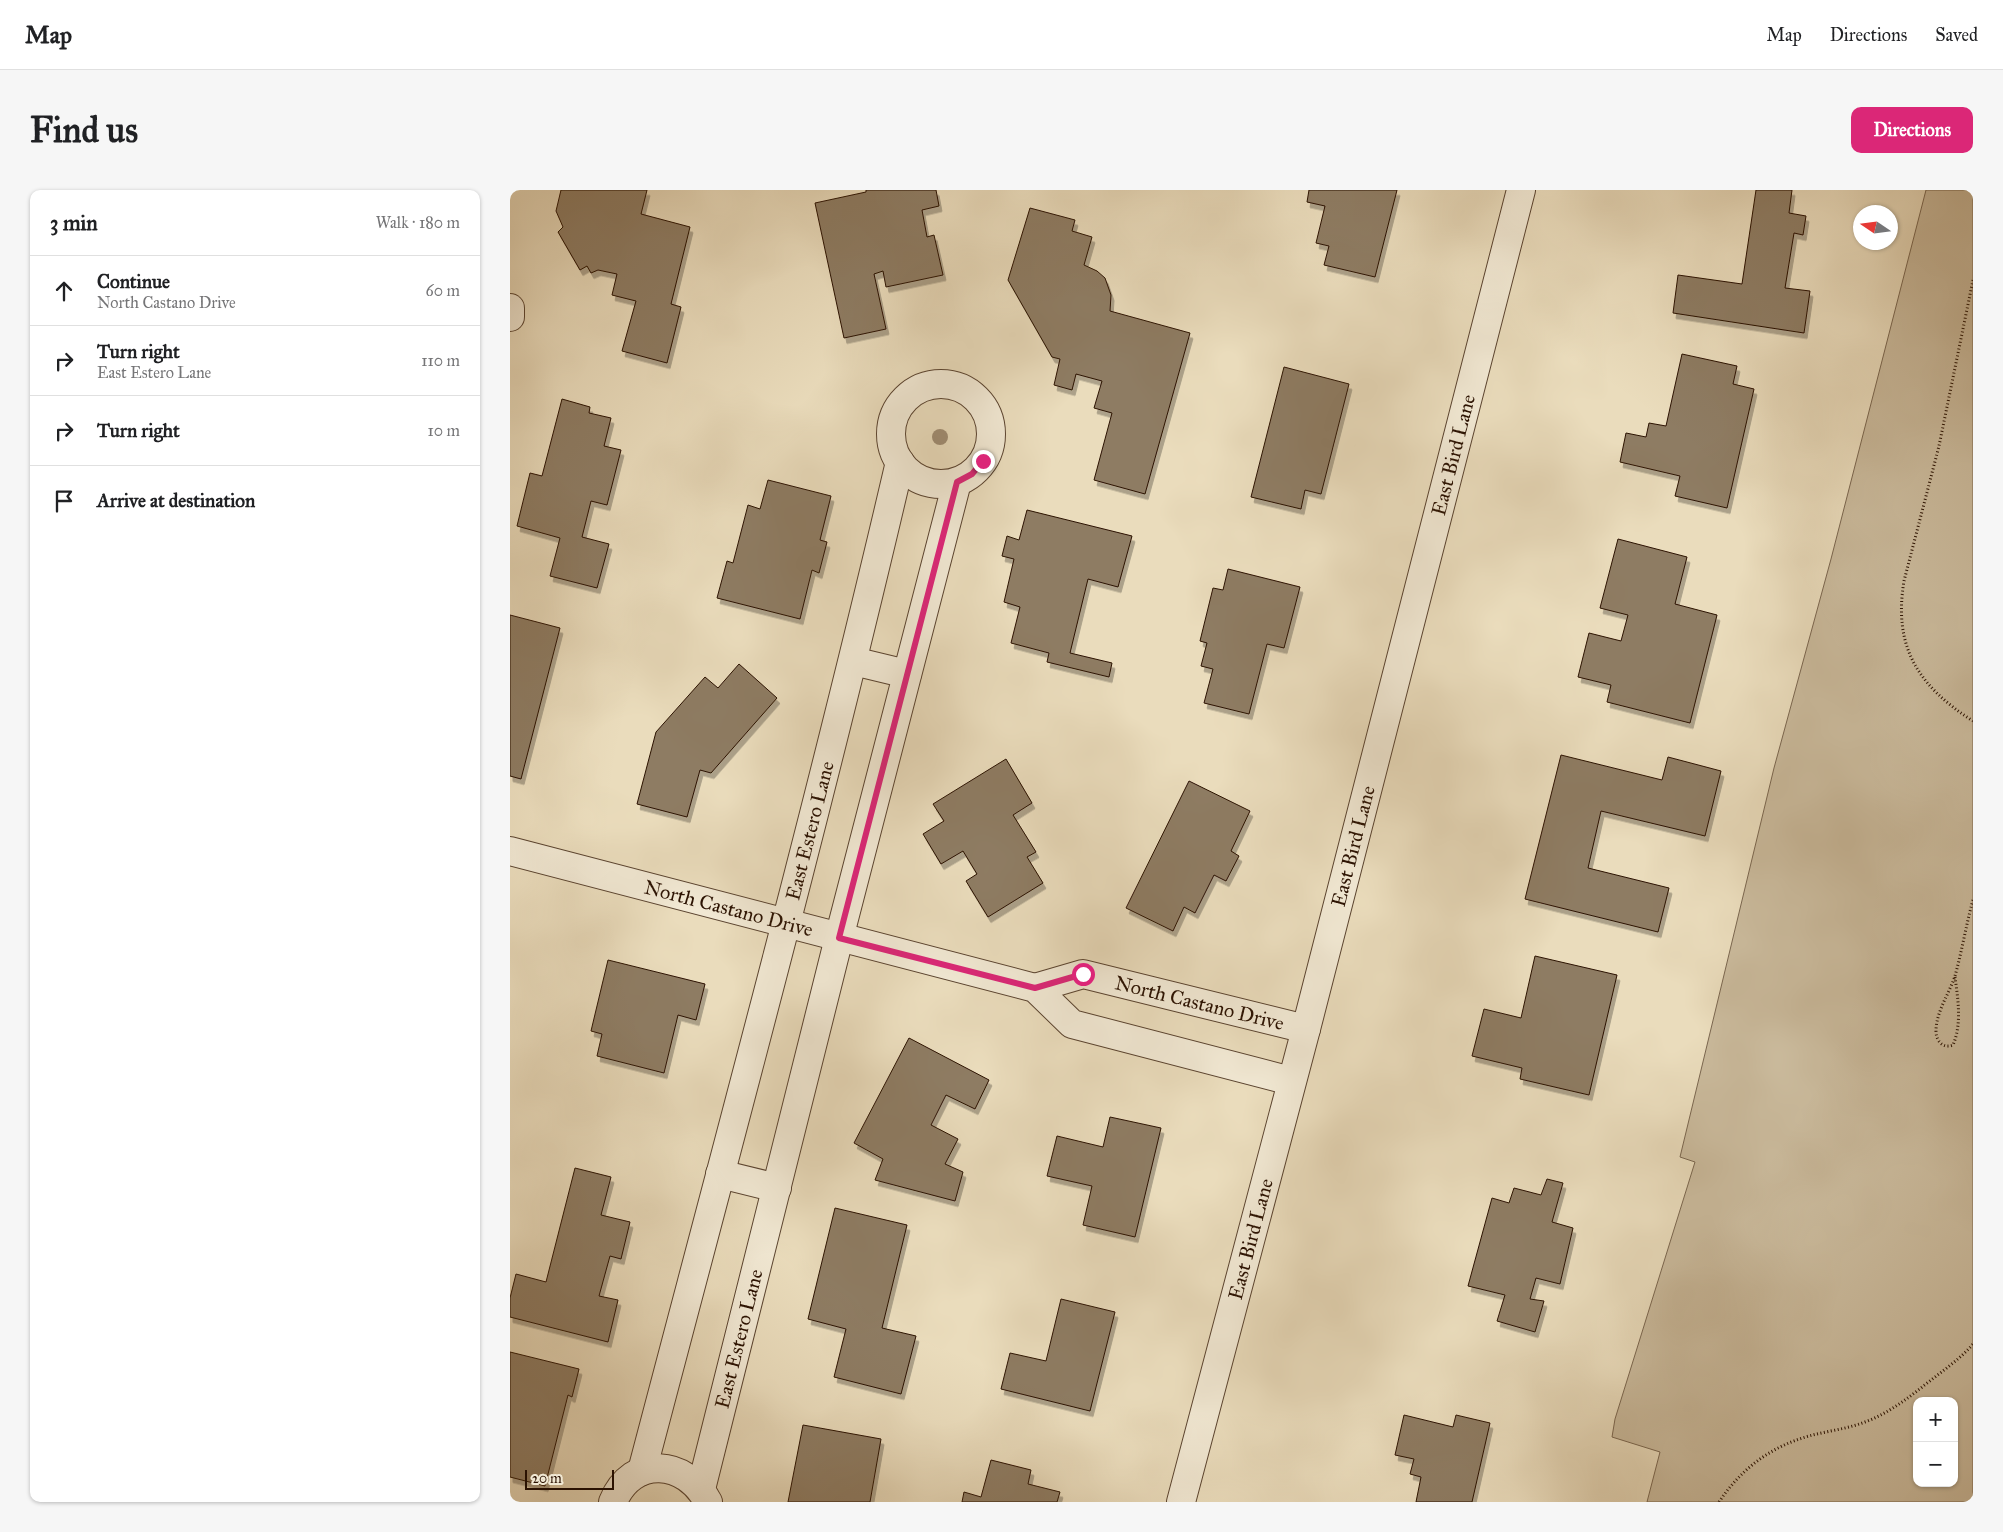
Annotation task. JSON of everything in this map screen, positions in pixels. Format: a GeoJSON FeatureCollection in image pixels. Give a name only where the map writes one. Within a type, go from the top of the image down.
{"type":"FeatureCollection","features":[{"type":"Feature","properties":{"kind":"street","name":"East Bird Lane"},"geometry":{"type":"LineString","coordinates":[[1181,1502],[1306,1030],[1521,190]]}},
{"type":"Feature","properties":{"kind":"street"},"geometry":{"type":"LineString","coordinates":[[510,308],[510,317]]}},
{"type":"Feature","properties":{"kind":"street"},"geometry":{"type":"LineString","coordinates":[[933,384],[949,384],[965,390],[978,400],[987,414],[991,430],[990,446],[983,461],[972,474],[957,482],[932,484],[919,479],[908,472],[900,462],[893,447],[891,430],[895,414],[904,400],[917,390],[933,384]]}},
{"type":"Feature","properties":{"kind":"street","name":"East Estero Lane"},"geometry":{"type":"LineString","coordinates":[[642,1472],[786,924],[853,661],[900,462]]}},
{"type":"Feature","properties":{"kind":"street","name":"East Estero Lane"},"geometry":{"type":"LineString","coordinates":[[704,1495],[839,938],[957,482]]}},
{"type":"Feature","properties":{"kind":"street"},"geometry":{"type":"LineString","coordinates":[[853,661],[907,674]]}},
{"type":"Feature","properties":{"kind":"street","name":"North Castano Drive"},"geometry":{"type":"LineString","coordinates":[[510,851],[1035,988],[1072,1024],[1292,1081]]}},
{"type":"Feature","properties":{"kind":"street","name":"North Castano Drive"},"geometry":{"type":"LineString","coordinates":[[1035,988],[1083,974],[1306,1030]]}},
{"type":"Feature","properties":{"kind":"street"},"geometry":{"type":"LineString","coordinates":[[720,1174],[777,1188]]}},
{"type":"Feature","properties":{"kind":"street"},"geometry":{"type":"LineString","coordinates":[[613,1502],[627,1480],[642,1472],[658,1468],[674,1470],[689,1477],[704,1495]]}},
{"type":"Feature","properties":{"kind":"path"},"geometry":{"type":"LineString","coordinates":[[1973,280],[1939,446],[1900,602],[1903,634],[1907,652],[1914,666],[1937,694],[1973,721]]}},
{"type":"Feature","properties":{"kind":"path"},"geometry":{"type":"LineString","coordinates":[[1955,977],[1957,1028],[1953,1045],[1949,1046],[1941,1044],[1937,1039],[1936,1029],[1955,977],[1973,900]]}},
{"type":"Feature","properties":{"kind":"path"},"geometry":{"type":"LineString","coordinates":[[1719,1502],[1733,1482],[1763,1456],[1786,1443],[1864,1422],[1886,1413],[1909,1398],[1973,1344]]}},
{"type":"Feature","properties":{"kind":"shaded area"},"geometry":{"type":"Polygon","coordinates":[[[1926,190],[1973,190],[1973,1502],[1647,1502],[1660,1452],[1612,1437],[1615,1419],[1695,1162],[1680,1157],[1774,768],[1831,559],[1926,190]]]}},
{"type":"Feature","properties":{"kind":"building"},"geometry":{"type":"Polygon","coordinates":[[[561,190],[647,190],[641,214],[690,227],[671,304],[681,307],[667,363],[622,351],[636,301],[612,295],[617,274],[598,270],[591,273],[587,266],[580,270],[558,232],[563,227],[556,211],[561,190]]]}},
{"type":"Feature","properties":{"kind":"building"},"geometry":{"type":"Polygon","coordinates":[[[866,190],[936,190],[939,206],[922,210],[927,237],[934,235],[943,275],[886,287],[883,271],[874,274],[886,329],[844,338],[815,203],[866,192],[866,190]]]}},
{"type":"Feature","properties":{"kind":"building"},"geometry":{"type":"Polygon","coordinates":[[[1309,190],[1397,190],[1375,277],[1324,265],[1329,246],[1316,243],[1325,206],[1307,202],[1309,190]]]}},
{"type":"Feature","properties":{"kind":"building"},"geometry":{"type":"Polygon","coordinates":[[[1756,190],[1792,190],[1789,213],[1806,216],[1803,235],[1794,233],[1785,288],[1810,291],[1804,333],[1673,313],[1678,275],[1742,284],[1756,190]]]}},
{"type":"Feature","properties":{"kind":"building"},"geometry":{"type":"Polygon","coordinates":[[[1030,208],[1075,220],[1072,231],[1092,237],[1084,265],[1097,271],[1105,278],[1111,295],[1110,311],[1190,333],[1145,494],[1094,480],[1112,413],[1094,408],[1102,381],[1076,374],[1072,390],[1054,385],[1060,359],[1052,357],[1008,280],[1030,208]]]}},
{"type":"Feature","properties":{"kind":"building"},"geometry":{"type":"Polygon","coordinates":[[[1682,354],[1737,366],[1733,384],[1754,389],[1727,508],[1675,496],[1680,476],[1620,462],[1626,433],[1646,437],[1649,423],[1666,426],[1682,354]]]}},
{"type":"Feature","properties":{"kind":"building"},"geometry":{"type":"Polygon","coordinates":[[[1284,367],[1349,384],[1321,494],[1305,490],[1301,509],[1251,497],[1284,367]]]}},
{"type":"Feature","properties":{"kind":"building"},"geometry":{"type":"Polygon","coordinates":[[[562,399],[590,407],[589,413],[611,418],[604,446],[621,450],[607,505],[591,501],[582,537],[609,544],[597,588],[550,576],[560,538],[517,526],[530,473],[542,476],[562,399]]]}},
{"type":"Feature","properties":{"kind":"building"},"geometry":{"type":"Polygon","coordinates":[[[768,480],[831,496],[820,540],[827,542],[819,573],[812,570],[800,619],[717,598],[727,561],[733,563],[748,505],[760,509],[768,480]]]}},
{"type":"Feature","properties":{"kind":"building"},"geometry":{"type":"Polygon","coordinates":[[[1027,510],[1132,536],[1118,587],[1088,579],[1070,653],[1112,663],[1109,677],[1047,662],[1049,653],[1011,643],[1020,607],[1004,602],[1014,559],[1002,556],[1007,536],[1019,540],[1027,510]]]}},
{"type":"Feature","properties":{"kind":"building"},"geometry":{"type":"Polygon","coordinates":[[[1618,539],[1687,557],[1675,604],[1717,615],[1690,723],[1607,702],[1611,685],[1578,677],[1589,633],[1621,641],[1628,615],[1600,608],[1618,539]]]}},
{"type":"Feature","properties":{"kind":"building"},"geometry":{"type":"Polygon","coordinates":[[[1228,569],[1300,587],[1284,648],[1267,644],[1249,714],[1204,703],[1213,669],[1201,666],[1207,643],[1200,641],[1213,588],[1223,590],[1228,569]]]}},
{"type":"Feature","properties":{"kind":"building"},"geometry":{"type":"Polygon","coordinates":[[[510,615],[560,628],[521,779],[510,776],[510,615]]]}},
{"type":"Feature","properties":{"kind":"building"},"geometry":{"type":"Polygon","coordinates":[[[739,664],[777,698],[711,773],[700,770],[687,817],[637,804],[656,732],[705,677],[718,688],[739,664]]]}},
{"type":"Feature","properties":{"kind":"building"},"geometry":{"type":"Polygon","coordinates":[[[1561,755],[1662,780],[1668,757],[1721,771],[1705,836],[1601,811],[1588,868],[1669,888],[1658,932],[1525,899],[1561,755]]]}},
{"type":"Feature","properties":{"kind":"building"},"geometry":{"type":"Polygon","coordinates":[[[1006,759],[1032,803],[1013,815],[1036,852],[1027,857],[1043,883],[988,917],[966,881],[977,874],[963,851],[941,864],[923,834],[944,821],[933,804],[1006,759]]]}},
{"type":"Feature","properties":{"kind":"building"},"geometry":{"type":"Polygon","coordinates":[[[1189,781],[1250,811],[1231,851],[1239,856],[1226,881],[1214,875],[1195,913],[1184,907],[1173,931],[1126,908],[1189,781]]]}},
{"type":"Feature","properties":{"kind":"building"},"geometry":{"type":"Polygon","coordinates":[[[1535,956],[1617,975],[1589,1095],[1520,1079],[1522,1068],[1472,1056],[1484,1009],[1521,1018],[1535,956]]]}},
{"type":"Feature","properties":{"kind":"building"},"geometry":{"type":"Polygon","coordinates":[[[608,960],[705,984],[696,1020],[678,1015],[664,1073],[597,1056],[602,1034],[591,1031],[608,960]]]}},
{"type":"Feature","properties":{"kind":"building"},"geometry":{"type":"Polygon","coordinates":[[[909,1038],[989,1080],[975,1109],[946,1095],[931,1125],[958,1139],[945,1164],[963,1172],[955,1201],[875,1180],[883,1159],[854,1143],[909,1038]]]}},
{"type":"Feature","properties":{"kind":"building"},"geometry":{"type":"Polygon","coordinates":[[[1110,1117],[1161,1128],[1135,1237],[1083,1225],[1092,1186],[1047,1176],[1057,1136],[1103,1147],[1110,1117]]]}},
{"type":"Feature","properties":{"kind":"building"},"geometry":{"type":"Polygon","coordinates":[[[575,1168],[611,1177],[601,1215],[630,1222],[621,1259],[610,1256],[599,1296],[618,1300],[608,1342],[510,1317],[510,1298],[516,1274],[546,1282],[575,1168]]]}},
{"type":"Feature","properties":{"kind":"building"},"geometry":{"type":"Polygon","coordinates":[[[1547,1179],[1563,1183],[1552,1222],[1573,1228],[1560,1284],[1536,1278],[1530,1299],[1544,1301],[1535,1332],[1497,1321],[1505,1295],[1468,1286],[1492,1198],[1509,1203],[1514,1188],[1541,1195],[1547,1179]]]}},
{"type":"Feature","properties":{"kind":"building"},"geometry":{"type":"Polygon","coordinates":[[[835,1208],[907,1225],[882,1328],[916,1336],[901,1394],[834,1377],[846,1329],[808,1319],[835,1208]]]}},
{"type":"Feature","properties":{"kind":"building"},"geometry":{"type":"Polygon","coordinates":[[[1061,1299],[1115,1312],[1090,1411],[1001,1389],[1010,1353],[1046,1361],[1061,1299]]]}},
{"type":"Feature","properties":{"kind":"building"},"geometry":{"type":"Polygon","coordinates":[[[510,1352],[579,1369],[572,1397],[568,1395],[545,1486],[510,1477],[510,1352]]]}},
{"type":"Feature","properties":{"kind":"building"},"geometry":{"type":"Polygon","coordinates":[[[1404,1415],[1453,1427],[1456,1415],[1490,1423],[1472,1502],[1416,1502],[1421,1477],[1410,1474],[1414,1459],[1395,1455],[1404,1415]]]}},
{"type":"Feature","properties":{"kind":"building"},"geometry":{"type":"Polygon","coordinates":[[[803,1425],[881,1439],[870,1502],[788,1502],[803,1425]]]}},
{"type":"Feature","properties":{"kind":"building"},"geometry":{"type":"Polygon","coordinates":[[[991,1460],[1031,1470],[1028,1484],[1060,1492],[1057,1502],[962,1502],[964,1492],[981,1497],[991,1460]]]}},
{"type":"Feature","properties":{"kind":"route"},"geometry":{"type":"LineString","coordinates":[[983,461],[972,474],[957,482],[839,938],[1035,988],[1083,974]]}}]}
